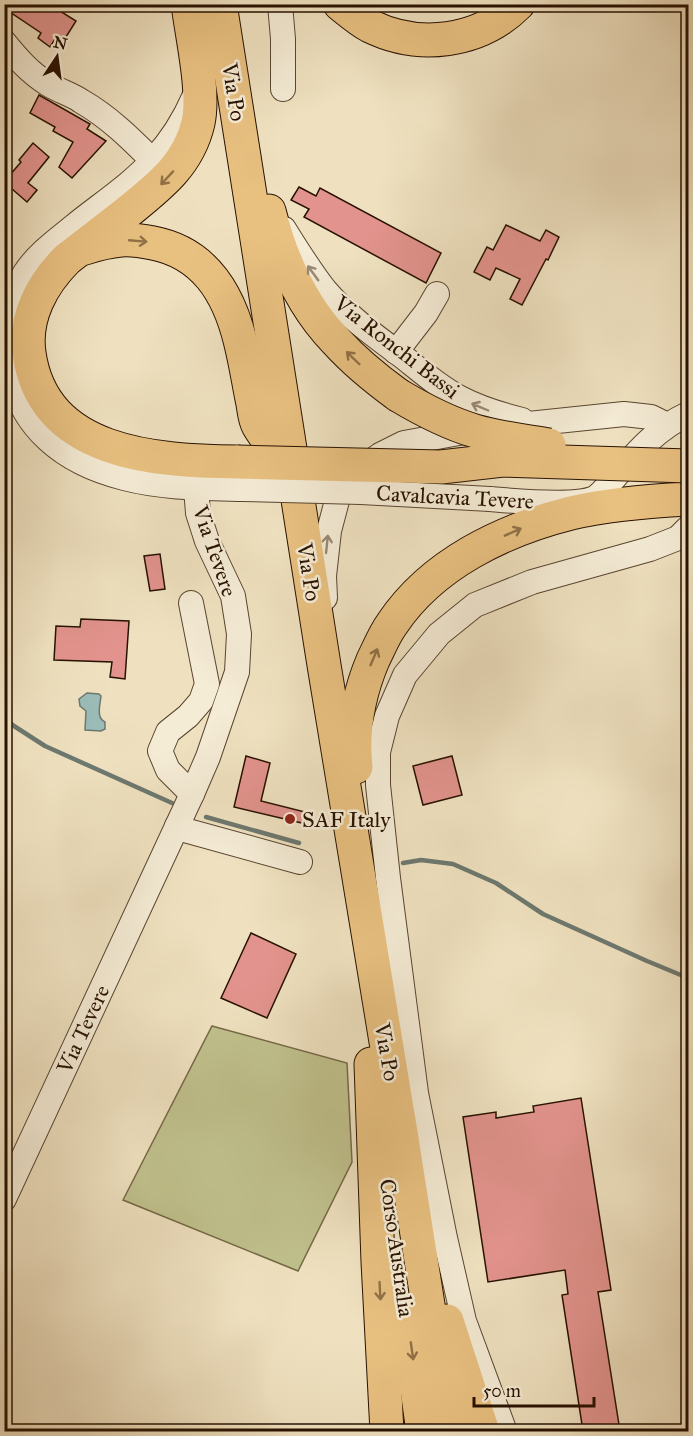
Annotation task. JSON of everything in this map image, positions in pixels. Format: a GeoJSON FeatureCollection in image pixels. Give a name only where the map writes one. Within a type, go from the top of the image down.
{"type":"FeatureCollection","features":[{"type":"Feature","properties":{"kind":"highway"},"geometry":{"type":"LineString","coordinates":[[188,4],[199,87],[198,122],[190,144],[177,166],[160,186],[62,264],[45,285],[32,317],[28,339],[31,366],[38,387],[48,404],[68,425],[108,446],[168,458],[214,462],[240,475],[444,466],[503,460],[688,466]]}},
{"type":"Feature","properties":{"kind":"highway"},"geometry":{"type":"LineString","coordinates":[[340,4],[355,17],[371,26],[404,38],[420,40],[454,38],[471,33],[501,19],[518,4]]}},
{"type":"Feature","properties":{"kind":"highway"},"geometry":{"type":"LineString","coordinates":[[371,4],[389,13],[410,19],[430,20],[451,17],[484,4]]}},
{"type":"Feature","properties":{"kind":"highway"},"geometry":{"type":"LineString","coordinates":[[214,11],[245,107],[277,239],[287,265],[315,315],[334,340],[356,362],[398,396],[453,423],[476,431],[571,449],[688,459]]}},
{"type":"Feature","properties":{"kind":"highway","name":"Via Po"},"geometry":{"type":"LineString","coordinates":[[80,249],[106,242],[144,241],[177,250],[204,270],[226,299],[235,321],[257,424],[271,445],[214,11]]}},
{"type":"Feature","properties":{"kind":"highway","name":"Via Po"},"geometry":{"type":"LineString","coordinates":[[214,11],[402,1139]]}},
{"type":"Feature","properties":{"kind":"highway"},"geometry":{"type":"LineString","coordinates":[[444,466],[502,477],[688,486]]}},
{"type":"Feature","properties":{"kind":"highway"},"geometry":{"type":"LineString","coordinates":[[373,964],[366,862],[355,756],[358,713],[369,671],[392,624],[412,599],[460,559],[522,528],[572,513],[630,504],[688,499]]}},
{"type":"Feature","properties":{"kind":"highway","name":"Via Po"},"geometry":{"type":"LineString","coordinates":[[280,500],[371,1064]]}},
{"type":"Feature","properties":{"kind":"highway"},"geometry":{"type":"LineString","coordinates":[[371,1064],[387,1431]]}},
{"type":"Feature","properties":{"kind":"highway","name":"Corso Australia"},"geometry":{"type":"LineString","coordinates":[[371,1064],[423,1431]]}},
{"type":"Feature","properties":{"kind":"highway"},"geometry":{"type":"LineString","coordinates":[[402,1139],[451,1335],[483,1431]]}},
{"type":"Feature","properties":{"kind":"highway","name":"Corso Australia"},"geometry":{"type":"LineString","coordinates":[[402,1139],[447,1431]]}},
{"type":"Feature","properties":{"kind":"street"},"geometry":{"type":"LineString","coordinates":[[280,4],[283,89]]}},
{"type":"Feature","properties":{"kind":"street"},"geometry":{"type":"LineString","coordinates":[[4,42],[34,74],[81,101],[116,125],[153,161]]}},
{"type":"Feature","properties":{"kind":"street","name":"Via Tevere"},"geometry":{"type":"LineString","coordinates":[[4,1198],[208,757],[237,672],[239,634],[233,596],[207,541],[198,513],[196,488],[125,479],[99,470],[75,459],[40,433],[28,417],[11,375],[7,351],[9,310],[25,272],[43,251],[127,185],[153,161],[172,138],[199,87]]}},
{"type":"Feature","properties":{"kind":"street","name":"Via Ronchi Bassi"},"geometry":{"type":"LineString","coordinates":[[267,201],[295,247],[326,291],[344,310],[446,390],[496,413],[536,424]]}},
{"type":"Feature","properties":{"kind":"street"},"geometry":{"type":"LineString","coordinates":[[396,352],[413,332],[437,294]]}},
{"type":"Feature","properties":{"kind":"street","name":"Via Ronchi Bassi"},"geometry":{"type":"LineString","coordinates":[[324,665],[327,616],[324,576],[329,531],[339,493],[355,473],[380,455],[404,443],[482,429],[624,414],[681,421]]}},
{"type":"Feature","properties":{"kind":"street","name":"Cavalcavia Tevere"},"geometry":{"type":"LineString","coordinates":[[196,488],[240,475],[350,491],[521,502],[567,502],[594,498],[646,442],[681,421]]}},
{"type":"Feature","properties":{"kind":"street","name":"Via Po"},"geometry":{"type":"LineString","coordinates":[[505,1431],[464,1321],[416,1093],[378,785],[378,752],[387,716],[405,675],[439,634],[475,605],[532,582],[650,549],[678,538],[688,528]]}},
{"type":"Feature","properties":{"kind":"street","name":"Via Tevere"},"geometry":{"type":"LineString","coordinates":[[190,603],[207,684],[201,701],[188,716],[168,732],[160,751],[168,770],[192,794]]}},
{"type":"Feature","properties":{"kind":"street"},"geometry":{"type":"LineString","coordinates":[[177,826],[300,862]]}},
{"type":"Feature","properties":{"kind":"green space"},"geometry":{"type":"Polygon","coordinates":[[[212,1026],[347,1063],[352,1162],[298,1271],[123,1200],[212,1026]]]}},
{"type":"Feature","properties":{"kind":"water"},"geometry":{"type":"Polygon","coordinates":[[[87,693],[101,696],[100,718],[105,722],[105,729],[101,731],[85,730],[86,711],[80,706],[79,699],[87,693]]]}},
{"type":"Feature","properties":{"kind":"building"},"geometry":{"type":"Polygon","coordinates":[[[4,4],[49,4],[76,21],[61,45],[55,39],[50,47],[38,38],[41,33],[4,8],[4,4]]]}},
{"type":"Feature","properties":{"kind":"building"},"geometry":{"type":"Polygon","coordinates":[[[39,95],[90,124],[87,129],[106,141],[72,178],[59,167],[73,142],[53,131],[55,127],[30,113],[39,95]]]}},
{"type":"Feature","properties":{"kind":"building"},"geometry":{"type":"Polygon","coordinates":[[[33,143],[49,157],[28,183],[37,190],[27,202],[4,182],[33,143]]]}},
{"type":"Feature","properties":{"kind":"building"},"geometry":{"type":"Polygon","coordinates":[[[299,187],[316,196],[320,188],[441,253],[426,283],[304,217],[309,209],[291,200],[299,187]]]}},
{"type":"Feature","properties":{"kind":"building"},"geometry":{"type":"Polygon","coordinates":[[[506,225],[540,241],[546,230],[559,237],[522,305],[510,299],[520,279],[496,268],[490,280],[474,272],[487,247],[493,250],[506,225]]]}},
{"type":"Feature","properties":{"kind":"building"},"geometry":{"type":"Polygon","coordinates":[[[160,554],[165,589],[150,591],[144,556],[160,554]]]}},
{"type":"Feature","properties":{"kind":"building"},"geometry":{"type":"Polygon","coordinates":[[[81,619],[129,621],[125,679],[110,677],[112,662],[54,660],[56,626],[80,627],[81,619]]]}},
{"type":"Feature","properties":{"kind":"building"},"geometry":{"type":"Polygon","coordinates":[[[246,756],[270,763],[261,801],[305,812],[302,823],[234,807],[246,756]]]}},
{"type":"Feature","properties":{"kind":"building"},"geometry":{"type":"Polygon","coordinates":[[[452,756],[462,795],[423,805],[413,766],[452,756]]]}},
{"type":"Feature","properties":{"kind":"building"},"geometry":{"type":"Polygon","coordinates":[[[251,933],[296,954],[267,1018],[221,998],[251,933]]]}},
{"type":"Feature","properties":{"kind":"building"},"geometry":{"type":"Polygon","coordinates":[[[581,1098],[611,1290],[598,1292],[620,1431],[583,1431],[562,1295],[568,1294],[565,1270],[488,1282],[463,1117],[496,1112],[496,1118],[534,1112],[533,1106],[581,1098]]]}},
{"type":"Feature","properties":{"kind":"waterway"},"geometry":{"type":"LineString","coordinates":[[4,718],[45,746],[172,803]]}},
{"type":"Feature","properties":{"kind":"waterway"},"geometry":{"type":"LineString","coordinates":[[206,817],[299,843]]}},
{"type":"Feature","properties":{"kind":"waterway"},"geometry":{"type":"LineString","coordinates":[[403,863],[421,860],[453,864],[496,883],[543,914],[688,978]]}},
{"type":"Feature","properties":{"kind":"place","name":"SAF Italy"},"geometry":{"type":"Point","coordinates":[290,819]}}]}
